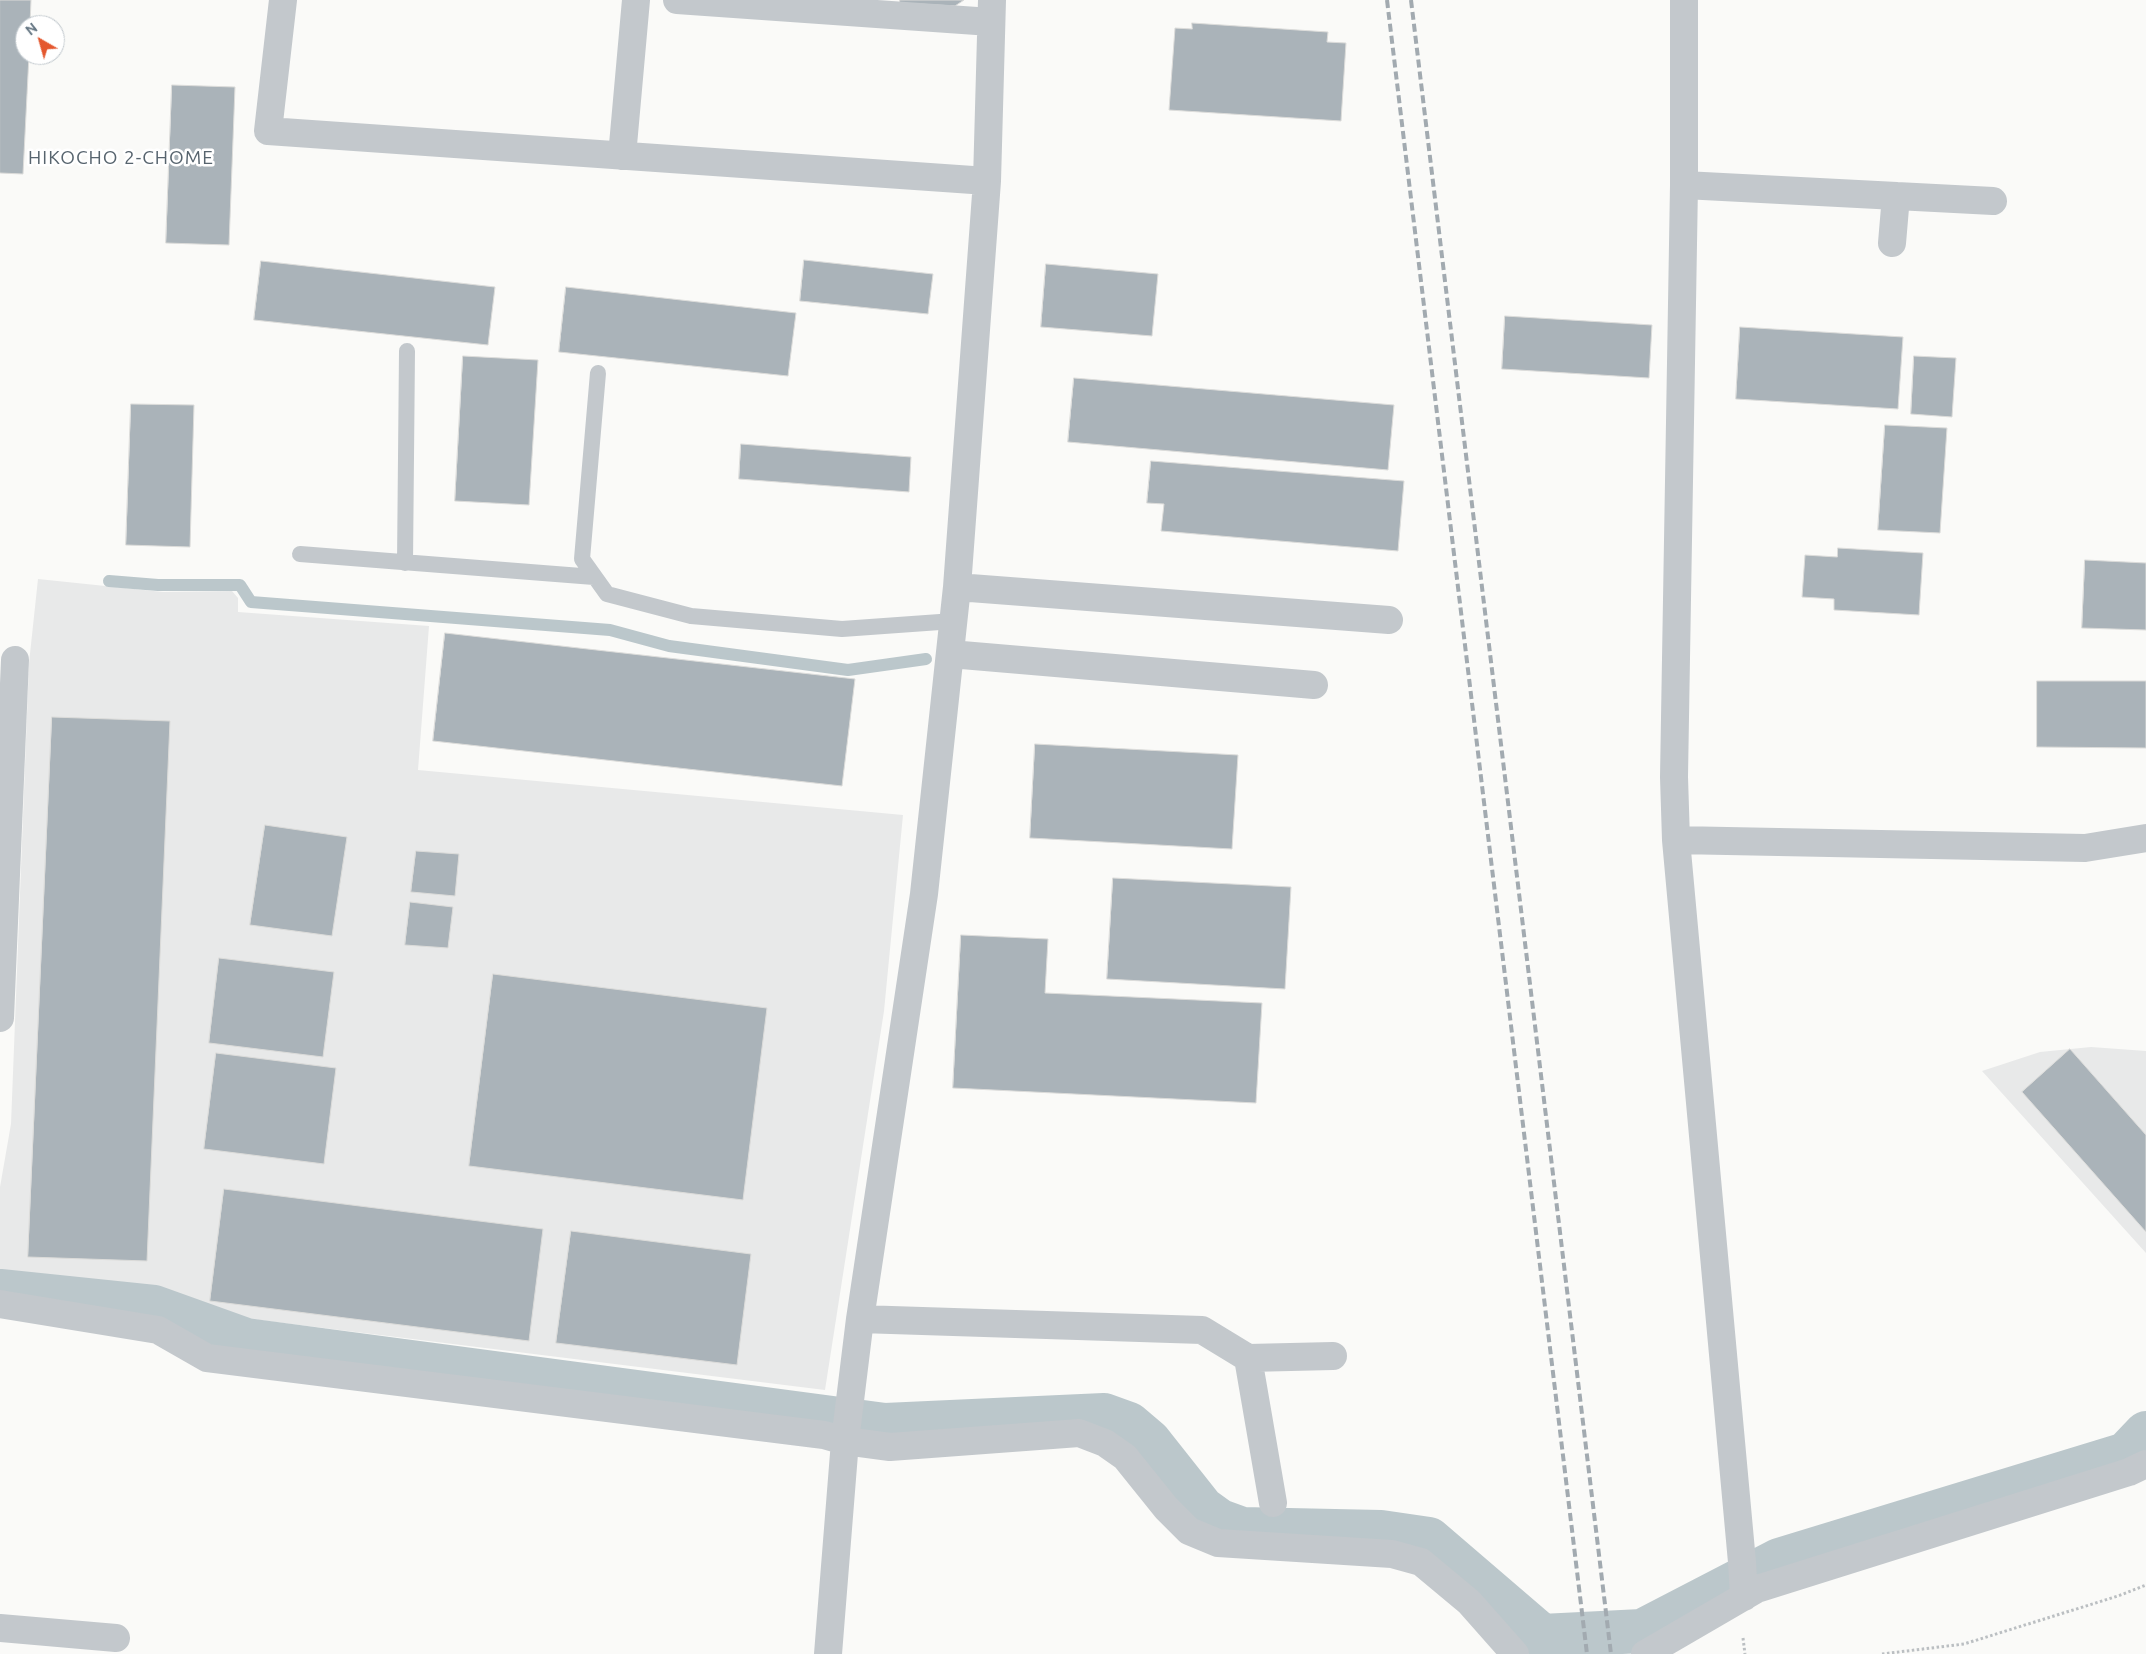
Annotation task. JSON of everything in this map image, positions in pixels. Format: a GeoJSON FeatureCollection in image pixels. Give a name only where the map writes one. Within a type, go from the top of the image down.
{"type":"FeatureCollection","features":[{"type":"Feature","properties":{"kind":"street"},"geometry":{"type":"LineString","coordinates":[[284,0],[268,132],[987,181]]}},
{"type":"Feature","properties":{"kind":"street"},"geometry":{"type":"LineString","coordinates":[[622,156],[636,0]]}},
{"type":"Feature","properties":{"kind":"street"},"geometry":{"type":"LineString","coordinates":[[676,0],[991,11],[987,181],[954,621],[924,894],[860,1319],[846,1438],[828,1654]]}},
{"type":"Feature","properties":{"kind":"street"},"geometry":{"type":"LineString","coordinates":[[1684,0],[1684,185],[1674,777],[1676,840],[1743,1581]]}},
{"type":"Feature","properties":{"kind":"street"},"geometry":{"type":"LineString","coordinates":[[1684,185],[1993,202]]}},
{"type":"Feature","properties":{"kind":"street"},"geometry":{"type":"LineString","coordinates":[[1892,244],[1896,196]]}},
{"type":"Feature","properties":{"kind":"street"},"geometry":{"type":"LineString","coordinates":[[957,587],[1389,620]]}},
{"type":"Feature","properties":{"kind":"street"},"geometry":{"type":"LineString","coordinates":[[950,654],[1314,685]]}},
{"type":"Feature","properties":{"kind":"street"},"geometry":{"type":"LineString","coordinates":[[0,1018],[2,912],[15,660]]}},
{"type":"Feature","properties":{"kind":"street"},"geometry":{"type":"LineString","coordinates":[[1676,840],[2085,848],[2146,838]]}},
{"type":"Feature","properties":{"kind":"street"},"geometry":{"type":"LineString","coordinates":[[0,1304],[158,1330],[207,1358],[824,1435],[890,1447],[1078,1433],[1106,1443],[1125,1457],[1166,1508],[1189,1531],[1218,1543],[1392,1554],[1421,1562],[1469,1602],[1515,1654]]}},
{"type":"Feature","properties":{"kind":"street"},"geometry":{"type":"LineString","coordinates":[[860,1319],[1202,1330],[1248,1358],[1333,1356]]}},
{"type":"Feature","properties":{"kind":"street"},"geometry":{"type":"LineString","coordinates":[[1248,1358],[1273,1503]]}},
{"type":"Feature","properties":{"kind":"street"},"geometry":{"type":"LineString","coordinates":[[1743,1581],[1757,1589],[2129,1472],[2146,1464]]}},
{"type":"Feature","properties":{"kind":"street"},"geometry":{"type":"LineString","coordinates":[[1645,1654],[1743,1581]]}},
{"type":"Feature","properties":{"kind":"street"},"geometry":{"type":"LineString","coordinates":[[0,1628],[53,1643],[116,1638]]}},
{"type":"Feature","properties":{"kind":"lane"},"geometry":{"type":"LineString","coordinates":[[405,563],[407,351]]}},
{"type":"Feature","properties":{"kind":"lane"},"geometry":{"type":"LineString","coordinates":[[598,373],[582,559],[607,594],[691,616],[842,629],[954,621]]}},
{"type":"Feature","properties":{"kind":"lane"},"geometry":{"type":"LineString","coordinates":[[300,554],[594,577]]}},
{"type":"Feature","properties":{"kind":"path"},"geometry":{"type":"LineString","coordinates":[[1882,1654],[1964,1644],[2118,1596],[2146,1585]]}},
{"type":"Feature","properties":{"kind":"shaded area"},"geometry":{"type":"Polygon","coordinates":[[[38,579],[163,592],[232,591],[238,598],[238,612],[429,626],[418,770],[903,815],[884,1011],[825,1390],[202,1313],[152,1292],[144,1286],[0,1272],[0,1187],[11,1124],[29,663],[38,579]]]}},
{"type":"Feature","properties":{"kind":"shaded area"},"geometry":{"type":"Polygon","coordinates":[[[2091,1047],[2146,1051],[2146,1253],[1982,1071],[2040,1052],[2091,1047]]]}},
{"type":"Feature","properties":{"kind":"building"},"geometry":{"type":"Polygon","coordinates":[[[0,0],[31,0],[30,15],[15,15],[15,65],[28,65],[23,174],[0,173],[0,0]]]}},
{"type":"Feature","properties":{"kind":"building"},"geometry":{"type":"Polygon","coordinates":[[[900,0],[964,0],[955,6],[900,3],[900,0]]]}},
{"type":"Feature","properties":{"kind":"building"},"geometry":{"type":"Polygon","coordinates":[[[1192,23],[1328,32],[1327,42],[1346,43],[1341,121],[1169,110],[1175,28],[1192,29],[1192,23]]]}},
{"type":"Feature","properties":{"kind":"building"},"geometry":{"type":"Polygon","coordinates":[[[172,85],[235,87],[229,245],[166,243],[172,85]]]}},
{"type":"Feature","properties":{"kind":"building"},"geometry":{"type":"Polygon","coordinates":[[[804,260],[933,274],[928,314],[800,301],[804,260]]]}},
{"type":"Feature","properties":{"kind":"building"},"geometry":{"type":"Polygon","coordinates":[[[261,261],[495,287],[488,345],[254,320],[261,261]]]}},
{"type":"Feature","properties":{"kind":"building"},"geometry":{"type":"Polygon","coordinates":[[[1046,264],[1158,274],[1152,336],[1041,327],[1046,264]]]}},
{"type":"Feature","properties":{"kind":"building"},"geometry":{"type":"Polygon","coordinates":[[[566,287],[796,313],[788,376],[559,352],[566,287]]]}},
{"type":"Feature","properties":{"kind":"building"},"geometry":{"type":"Polygon","coordinates":[[[1505,316],[1652,325],[1649,378],[1502,369],[1505,316]]]}},
{"type":"Feature","properties":{"kind":"building"},"geometry":{"type":"Polygon","coordinates":[[[1740,327],[1903,337],[1898,409],[1736,399],[1740,327]]]}},
{"type":"Feature","properties":{"kind":"building"},"geometry":{"type":"Polygon","coordinates":[[[463,356],[538,360],[529,505],[455,501],[463,356]]]}},
{"type":"Feature","properties":{"kind":"building"},"geometry":{"type":"Polygon","coordinates":[[[1914,356],[1956,358],[1952,417],[1911,414],[1914,356]]]}},
{"type":"Feature","properties":{"kind":"building"},"geometry":{"type":"Polygon","coordinates":[[[1074,378],[1394,405],[1388,470],[1068,442],[1074,378]]]}},
{"type":"Feature","properties":{"kind":"building"},"geometry":{"type":"Polygon","coordinates":[[[131,404],[194,405],[190,547],[126,545],[131,404]]]}},
{"type":"Feature","properties":{"kind":"building"},"geometry":{"type":"Polygon","coordinates":[[[1885,425],[1947,428],[1940,533],[1878,530],[1885,425]]]}},
{"type":"Feature","properties":{"kind":"building"},"geometry":{"type":"Polygon","coordinates":[[[741,444],[911,457],[909,492],[739,479],[741,444]]]}},
{"type":"Feature","properties":{"kind":"building"},"geometry":{"type":"Polygon","coordinates":[[[1151,461],[1404,481],[1398,551],[1161,531],[1164,504],[1147,503],[1151,461]]]}},
{"type":"Feature","properties":{"kind":"building"},"geometry":{"type":"Polygon","coordinates":[[[1838,548],[1923,553],[1919,615],[1834,610],[1834,599],[1802,597],[1805,555],[1837,557],[1838,548]]]}},
{"type":"Feature","properties":{"kind":"building"},"geometry":{"type":"Polygon","coordinates":[[[2085,560],[2146,563],[2146,630],[2082,628],[2085,560]]]}},
{"type":"Feature","properties":{"kind":"building"},"geometry":{"type":"Polygon","coordinates":[[[445,633],[855,679],[842,786],[433,741],[445,633]]]}},
{"type":"Feature","properties":{"kind":"building"},"geometry":{"type":"Polygon","coordinates":[[[2037,681],[2146,681],[2146,748],[2037,747],[2037,681]]]}},
{"type":"Feature","properties":{"kind":"building"},"geometry":{"type":"Polygon","coordinates":[[[52,717],[170,721],[147,1261],[28,1257],[52,717]]]}},
{"type":"Feature","properties":{"kind":"building"},"geometry":{"type":"Polygon","coordinates":[[[1035,744],[1238,755],[1232,849],[1030,838],[1035,744]]]}},
{"type":"Feature","properties":{"kind":"building"},"geometry":{"type":"Polygon","coordinates":[[[265,825],[347,837],[332,936],[250,925],[265,825]]]}},
{"type":"Feature","properties":{"kind":"building"},"geometry":{"type":"Polygon","coordinates":[[[416,851],[459,854],[455,896],[411,892],[416,851]]]}},
{"type":"Feature","properties":{"kind":"building"},"geometry":{"type":"Polygon","coordinates":[[[1113,878],[1291,887],[1285,989],[1107,979],[1113,878]]]}},
{"type":"Feature","properties":{"kind":"building"},"geometry":{"type":"Polygon","coordinates":[[[410,902],[453,907],[448,948],[405,945],[410,902]]]}},
{"type":"Feature","properties":{"kind":"building"},"geometry":{"type":"Polygon","coordinates":[[[961,935],[1048,939],[1045,993],[1262,1003],[1256,1103],[953,1088],[961,935]]]}},
{"type":"Feature","properties":{"kind":"building"},"geometry":{"type":"Polygon","coordinates":[[[219,958],[334,972],[323,1057],[209,1043],[219,958]]]}},
{"type":"Feature","properties":{"kind":"building"},"geometry":{"type":"Polygon","coordinates":[[[493,974],[767,1008],[743,1200],[469,1166],[493,974]]]}},
{"type":"Feature","properties":{"kind":"building"},"geometry":{"type":"Polygon","coordinates":[[[2070,1049],[2146,1135],[2146,1232],[2022,1092],[2070,1049]]]}},
{"type":"Feature","properties":{"kind":"building"},"geometry":{"type":"Polygon","coordinates":[[[216,1053],[336,1068],[324,1164],[204,1149],[216,1053]]]}},
{"type":"Feature","properties":{"kind":"building"},"geometry":{"type":"Polygon","coordinates":[[[224,1189],[543,1229],[529,1341],[210,1301],[224,1189]]]}},
{"type":"Feature","properties":{"kind":"building"},"geometry":{"type":"Polygon","coordinates":[[[571,1231],[751,1254],[737,1365],[556,1343],[571,1231]]]}},
{"type":"Feature","properties":{"kind":"waterway"},"geometry":{"type":"LineString","coordinates":[[109,581],[158,585],[240,585],[251,602],[610,630],[669,646],[848,670],[926,659]]}},
{"type":"Feature","properties":{"kind":"waterway"},"geometry":{"type":"LineString","coordinates":[[0,1291],[154,1307],[246,1340],[885,1425],[1104,1415],[1129,1424],[1149,1441],[1202,1508],[1220,1521],[1242,1529],[1381,1532],[1429,1539],[1542,1636],[1642,1631],[1779,1560],[2126,1454],[2146,1433]]}},
{"type":"Feature","properties":{"kind":"railway"},"geometry":{"type":"LineString","coordinates":[[1387,0],[1587,1654]]}},
{"type":"Feature","properties":{"kind":"railway"},"geometry":{"type":"LineString","coordinates":[[1411,0],[1611,1654]]}},
{"type":"Feature","properties":{"kind":"district","name":"HIKOCHO 2-CHOME"},"geometry":{"type":"Point","coordinates":[121,158]}}]}
